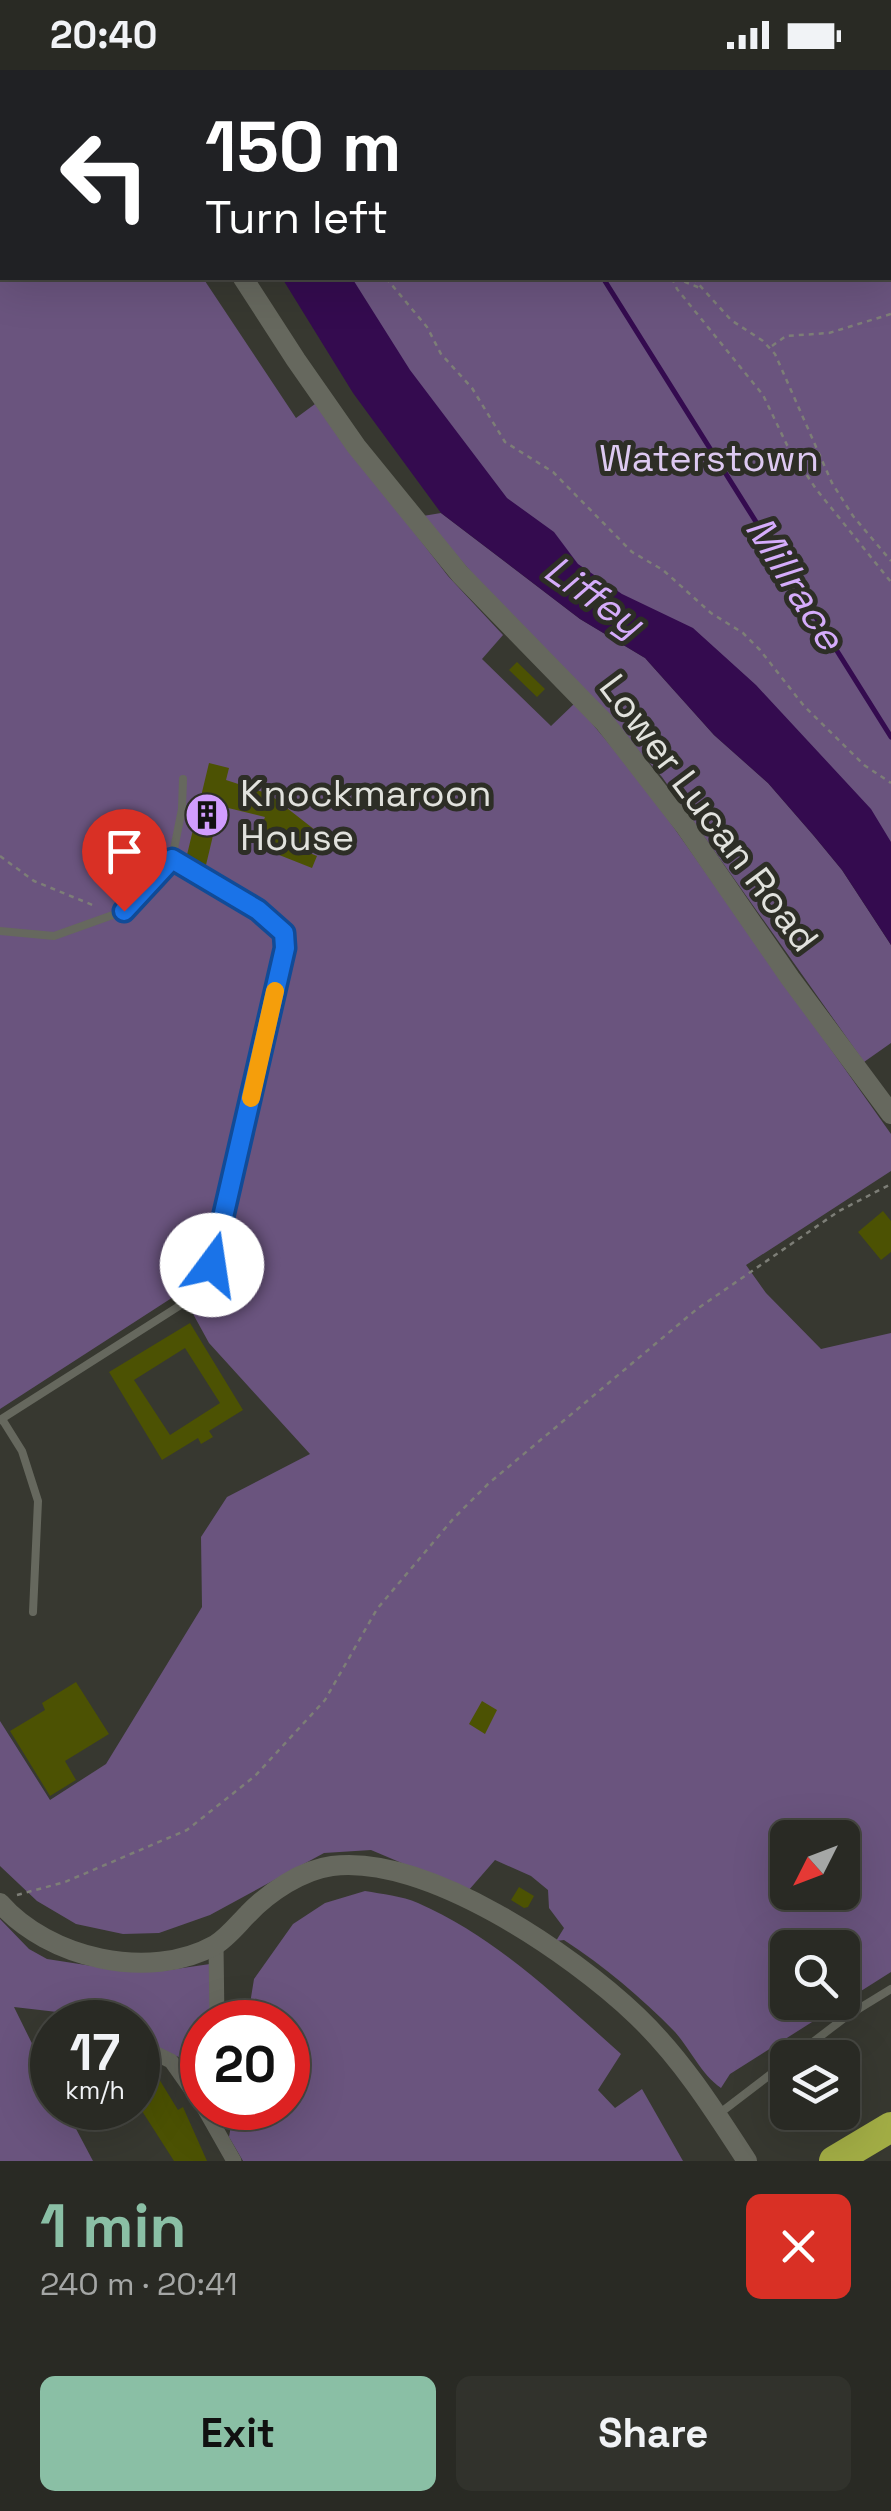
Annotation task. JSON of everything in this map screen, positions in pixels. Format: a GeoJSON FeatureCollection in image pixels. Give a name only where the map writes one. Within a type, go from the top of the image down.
{"type":"FeatureCollection","features":[{"type":"Feature","properties":{"kind":"highway"},"geometry":{"type":"LineString","coordinates":[[834,2161],[891,2127]]}},
{"type":"Feature","properties":{"kind":"street","name":"Lower Lucan Road"},"geometry":{"type":"LineString","coordinates":[[244,280],[356,446],[460,574],[605,723],[685,826],[790,978],[891,1114]]}},
{"type":"Feature","properties":{"kind":"street"},"geometry":{"type":"LineString","coordinates":[[8,1899],[26,1927],[50,1942],[82,1954],[132,1962],[176,1960],[216,1944],[256,1906],[308,1873],[330,1866],[370,1864],[410,1875],[489,1910],[590,1977],[637,2016],[673,2055],[746,2161]]}},
{"type":"Feature","properties":{"kind":"street"},"geometry":{"type":"LineString","coordinates":[[216,1944],[217,2000]]}},
{"type":"Feature","properties":{"kind":"street"},"geometry":{"type":"LineString","coordinates":[[160,2056],[172,2061],[180,2072]]}},
{"type":"Feature","properties":{"kind":"street"},"geometry":{"type":"LineString","coordinates":[[218,2130],[234,2161]]}},
{"type":"Feature","properties":{"kind":"lane"},"geometry":{"type":"LineString","coordinates":[[0,931],[54,936],[124,911],[172,859],[184,780]]}},
{"type":"Feature","properties":{"kind":"lane"},"geometry":{"type":"LineString","coordinates":[[33,1612],[38,1500],[22,1451],[1,1419],[187,1301],[204,1283],[212,1265],[285,948],[284,933],[258,910],[172,859]]}},
{"type":"Feature","properties":{"kind":"lane"},"geometry":{"type":"LineString","coordinates":[[816,2040],[891,1989]]}},
{"type":"Feature","properties":{"kind":"lane"},"geometry":{"type":"LineString","coordinates":[[718,2116],[770,2075]]}},
{"type":"Feature","properties":{"kind":"path"},"geometry":{"type":"LineString","coordinates":[[388,280],[472,388],[505,442],[553,472],[632,552],[663,570],[711,614],[743,633],[804,706],[864,764],[891,782]]}},
{"type":"Feature","properties":{"kind":"path"},"geometry":{"type":"LineString","coordinates":[[674,280],[763,396],[787,445],[816,489],[891,582]]}},
{"type":"Feature","properties":{"kind":"path"},"geometry":{"type":"LineString","coordinates":[[678,280],[700,288]]}},
{"type":"Feature","properties":{"kind":"path"},"geometry":{"type":"LineString","coordinates":[[694,280],[730,320],[770,347],[792,386],[832,483],[853,516],[891,561]]}},
{"type":"Feature","properties":{"kind":"path"},"geometry":{"type":"LineString","coordinates":[[770,347],[786,336],[829,333],[891,314]]}},
{"type":"Feature","properties":{"kind":"path"},"geometry":{"type":"LineString","coordinates":[[0,856],[34,881],[96,907],[101,920]]}},
{"type":"Feature","properties":{"kind":"path"},"geometry":{"type":"LineString","coordinates":[[8,1899],[65,1882],[187,1830],[255,1776],[325,1700],[377,1609],[452,1520],[488,1484],[697,1309],[839,1211],[891,1184]]}},
{"type":"Feature","properties":{"kind":"green space"},"geometry":{"type":"Polygon","coordinates":[[[0,280],[204,280],[296,418],[315,404],[448,576],[503,635],[482,659],[551,726],[575,703],[645,787],[891,1134],[891,1171],[746,1265],[766,1293],[821,1349],[891,1333],[891,1972],[860,1992],[860,1930],[770,1930],[770,2020],[815,2020],[784,2040],[770,2040],[770,2049],[730,2074],[721,2088],[675,2032],[636,1995],[564,1940],[556,1941],[564,1928],[549,1908],[548,1890],[531,1876],[495,1860],[468,1891],[371,1850],[324,1853],[210,1915],[159,1933],[123,1934],[76,1924],[37,1901],[0,1866],[0,1721],[50,1800],[106,1764],[202,1607],[201,1537],[227,1497],[310,1454],[209,1343],[181,1292],[0,1409],[0,280]]]}},
{"type":"Feature","properties":{"kind":"green space","name":"Waterstown"},"geometry":{"type":"Polygon","coordinates":[[[326,280],[891,280],[891,891],[884,880],[544,564],[326,280]]]}},
{"type":"Feature","properties":{"kind":"green space"},"geometry":{"type":"Polygon","coordinates":[[[441,513],[580,619],[645,658],[714,735],[768,783],[814,836],[842,870],[891,945],[891,1043],[864,1062],[662,777],[584,690],[503,609],[423,516],[441,513]]]}},
{"type":"Feature","properties":{"kind":"green space"},"geometry":{"type":"Polygon","coordinates":[[[365,1891],[392,1895],[447,1917],[500,1951],[621,2054],[598,2090],[615,2108],[642,2089],[683,2161],[243,2161],[229,2137],[230,2130],[310,2130],[310,2000],[251,2000],[254,1979],[293,1924],[325,1903],[365,1891]]]}},
{"type":"Feature","properties":{"kind":"green space"},"geometry":{"type":"Polygon","coordinates":[[[0,1919],[29,1949],[47,1959],[118,1970],[162,1971],[210,1964],[210,2000],[180,2000],[180,2058],[160,2049],[160,2000],[30,2000],[30,2009],[14,2007],[30,2039],[30,2130],[77,2130],[93,2161],[0,2161],[0,1919]]]}},
{"type":"Feature","properties":{"kind":"water","name":"Liffey"},"geometry":{"type":"Polygon","coordinates":[[[283,280],[353,280],[410,370],[507,498],[554,532],[578,564],[622,594],[693,628],[756,685],[871,809],[891,842],[891,945],[842,870],[768,783],[714,735],[645,658],[580,619],[441,513],[353,393],[283,280]]]}},
{"type":"Feature","properties":{"kind":"building"},"geometry":{"type":"Polygon","coordinates":[[[517,662],[545,689],[537,697],[509,670],[517,662]]]}},
{"type":"Feature","properties":{"kind":"building"},"geometry":{"type":"Polygon","coordinates":[[[209,763],[229,768],[226,780],[269,794],[315,830],[300,849],[317,856],[312,868],[254,845],[265,817],[220,806],[206,865],[186,859],[209,763]]]}},
{"type":"Feature","properties":{"kind":"building"},"geometry":{"type":"Polygon","coordinates":[[[883,1211],[891,1221],[891,1252],[881,1260],[858,1232],[883,1211]]]}},
{"type":"Feature","properties":{"kind":"building"},"geometry":{"type":"Polygon","coordinates":[[[190,1323],[243,1410],[209,1431],[213,1437],[201,1444],[198,1438],[162,1460],[109,1372],[190,1323]],[[185,1348],[134,1380],[170,1435],[220,1403],[185,1348]]]}},
{"type":"Feature","properties":{"kind":"building"},"geometry":{"type":"Polygon","coordinates":[[[76,1682],[109,1734],[65,1761],[76,1780],[50,1796],[10,1731],[45,1710],[42,1703],[76,1682]]]}},
{"type":"Feature","properties":{"kind":"building"},"geometry":{"type":"Polygon","coordinates":[[[482,1701],[497,1710],[485,1734],[469,1724],[482,1701]]]}},
{"type":"Feature","properties":{"kind":"building"},"geometry":{"type":"Polygon","coordinates":[[[519,1887],[534,1896],[528,1907],[511,1900],[519,1887]]]}},
{"type":"Feature","properties":{"kind":"building"},"geometry":{"type":"Polygon","coordinates":[[[160,2081],[180,2109],[180,2130],[193,2130],[207,2161],[174,2161],[154,2130],[160,2130],[160,2081]]]}},
{"type":"Feature","properties":{"kind":"waterway","name":"Millrace"},"geometry":{"type":"LineString","coordinates":[[604,280],[891,737]]}},
{"type":"Feature","properties":{"kind":"slow traffic"},"geometry":{"type":"LineString","coordinates":[[251,1098],[275,991]]}},
{"type":"Feature","properties":{"kind":"place","name":"Knockmaroon House"},"geometry":{"type":"Point","coordinates":[207,815]}},
{"type":"Feature","properties":{"kind":"route"},"geometry":{"type":"LineString","coordinates":[[124,911],[172,859],[258,910],[284,933],[285,948],[212,1265]]}}]}
